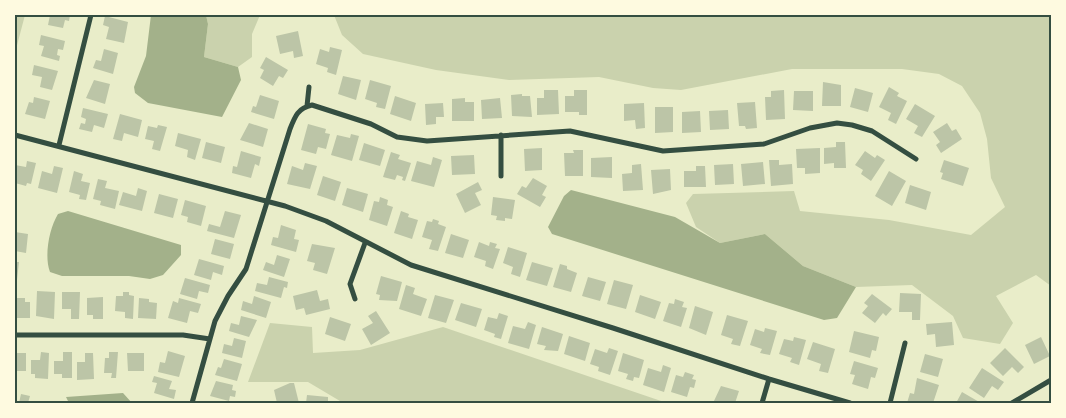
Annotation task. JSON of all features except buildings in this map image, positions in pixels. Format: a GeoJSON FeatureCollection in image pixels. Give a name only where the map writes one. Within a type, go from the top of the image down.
{"type":"FeatureCollection","features":[{"type":"Feature","properties":{"kind":"street"},"geometry":{"type":"LineString","coordinates":[[59,145],[91,15]]}},
{"type":"Feature","properties":{"kind":"street"},"geometry":{"type":"LineString","coordinates":[[309,86],[310,105]]}},
{"type":"Feature","properties":{"kind":"street"},"geometry":{"type":"LineString","coordinates":[[192,403],[222,304],[246,269],[290,129],[297,112],[310,105],[371,124],[385,133],[409,140],[583,132],[663,151],[764,144],[810,128],[837,123],[872,131],[916,159]]}},
{"type":"Feature","properties":{"kind":"street"},"geometry":{"type":"LineString","coordinates":[[15,135],[59,145],[268,202],[326,221],[365,243],[411,265],[769,380],[850,403]]}},
{"type":"Feature","properties":{"kind":"street"},"geometry":{"type":"LineString","coordinates":[[501,135],[501,176]]}},
{"type":"Feature","properties":{"kind":"street"},"geometry":{"type":"LineString","coordinates":[[355,299],[350,284],[365,243]]}},
{"type":"Feature","properties":{"kind":"street"},"geometry":{"type":"LineString","coordinates":[[15,335],[183,336],[210,339]]}},
{"type":"Feature","properties":{"kind":"street"},"geometry":{"type":"LineString","coordinates":[[890,403],[905,342]]}},
{"type":"Feature","properties":{"kind":"street"},"geometry":{"type":"LineString","coordinates":[[762,403],[769,380]]}},
{"type":"Feature","properties":{"kind":"street"},"geometry":{"type":"LineString","coordinates":[[1012,403],[1051,380]]}},
{"type":"Feature","properties":{"kind":"shaded area"},"geometry":{"type":"Polygon","coordinates":[[[15,15],[25,15],[15,53],[15,15]]]}},
{"type":"Feature","properties":{"kind":"shaded area"},"geometry":{"type":"Polygon","coordinates":[[[151,15],[206,15],[208,24],[204,57],[238,67],[241,80],[222,117],[148,103],[135,93],[134,87],[146,56],[151,15]]]}},
{"type":"Feature","properties":{"kind":"shaded area"},"geometry":{"type":"Polygon","coordinates":[[[206,15],[260,15],[252,34],[252,57],[238,67],[204,57],[208,24],[206,15]]]}},
{"type":"Feature","properties":{"kind":"shaded area"},"geometry":{"type":"Polygon","coordinates":[[[334,15],[1051,15],[1051,286],[1036,275],[996,296],[1013,323],[1000,344],[963,338],[953,316],[912,285],[856,287],[803,266],[765,234],[720,243],[696,227],[686,203],[693,194],[794,191],[800,211],[889,220],[971,235],[1005,207],[991,178],[987,139],[980,113],[962,86],[939,74],[902,69],[792,69],[681,90],[653,88],[599,77],[509,80],[436,70],[363,54],[342,35],[334,15]]]}},
{"type":"Feature","properties":{"kind":"shaded area"},"geometry":{"type":"Polygon","coordinates":[[[571,190],[675,217],[720,243],[765,234],[803,266],[856,287],[837,318],[824,320],[552,234],[548,227],[564,196],[571,190]]]}},
{"type":"Feature","properties":{"kind":"shaded area"},"geometry":{"type":"Polygon","coordinates":[[[68,211],[181,245],[181,255],[163,275],[150,279],[129,276],[62,276],[50,272],[47,258],[52,227],[58,214],[68,211]]]}},
{"type":"Feature","properties":{"kind":"shaded area"},"geometry":{"type":"Polygon","coordinates":[[[270,323],[312,327],[313,353],[360,350],[443,327],[667,403],[340,401],[308,382],[248,382],[270,323]]]}},
{"type":"Feature","properties":{"kind":"shaded area"},"geometry":{"type":"Polygon","coordinates":[[[123,393],[132,403],[69,403],[66,397],[123,393]]]}}]}
